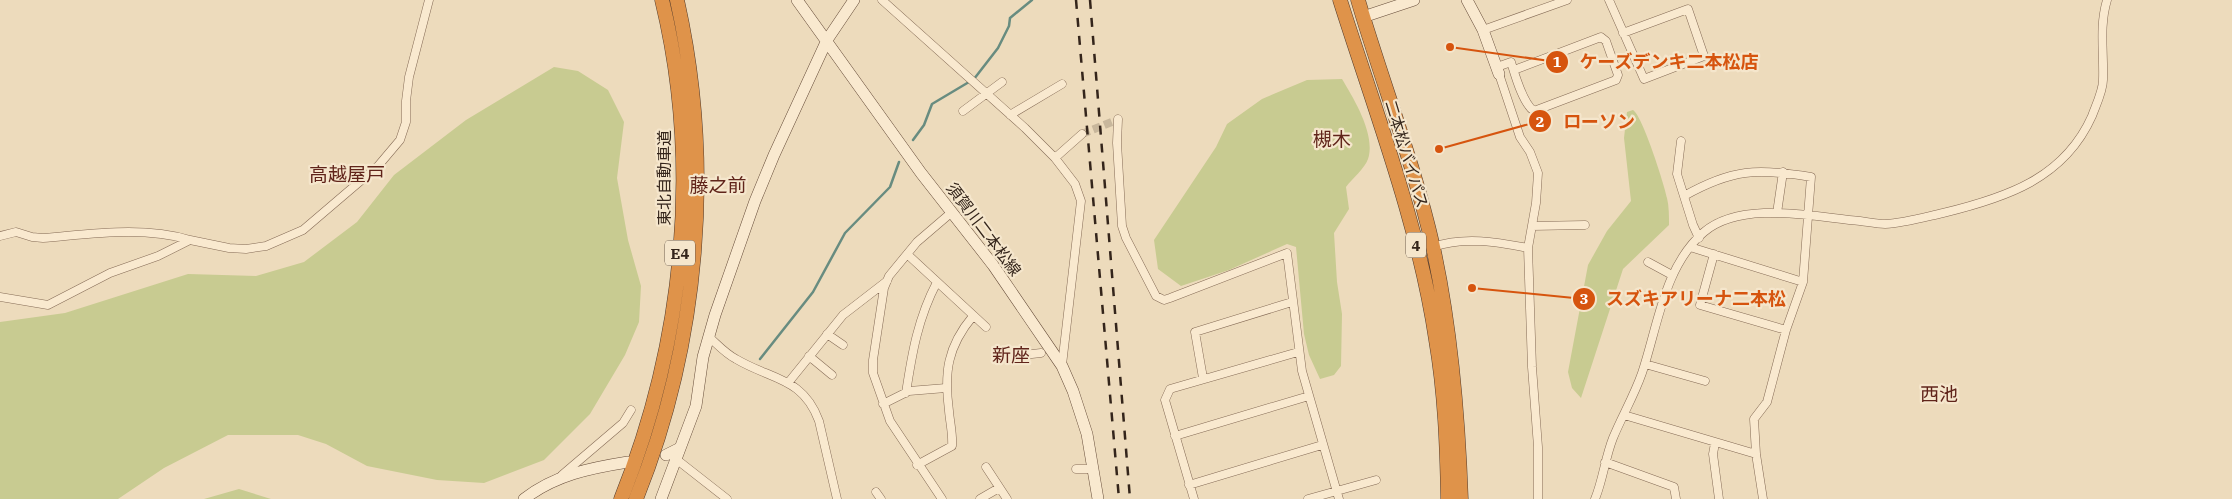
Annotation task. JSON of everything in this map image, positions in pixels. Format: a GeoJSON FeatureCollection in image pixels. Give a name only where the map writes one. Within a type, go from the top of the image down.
{"type":"FeatureCollection","features":[{"type":"Feature","properties":{"kind":"highway","name":"東北自動車道"},"geometry":{"type":"LineString","coordinates":[[621,499],[647,426],[659,382],[670,330],[682,230],[683,169],[681,124],[673,61],[662,0]]}},
{"type":"Feature","properties":{"kind":"highway","name":"東北自動車道"},"geometry":{"type":"LineString","coordinates":[[636,499],[672,386],[684,332],[692,280],[697,169],[690,78],[677,0]]}},
{"type":"Feature","properties":{"kind":"highway","name":"二本松バイパス"},"geometry":{"type":"LineString","coordinates":[[1340,0],[1409,217],[1426,286],[1436,340],[1442,395],[1448,499]]}},
{"type":"Feature","properties":{"kind":"highway","name":"二本松バイパス"},"geometry":{"type":"LineString","coordinates":[[1358,0],[1399,129],[1433,247],[1449,339],[1456,400],[1461,499]]}},
{"type":"Feature","properties":{"kind":"street"},"geometry":{"type":"LineString","coordinates":[[0,236],[16,232],[43,238],[136,232],[172,235],[229,248],[246,249],[266,246],[303,230],[378,166],[400,140],[406,122],[408,77],[429,0]]}},
{"type":"Feature","properties":{"kind":"street","name":"須賀川二本松線"},"geometry":{"type":"LineString","coordinates":[[797,0],[921,173],[993,265],[1062,366],[1074,391],[1087,434],[1098,499]]}},
{"type":"Feature","properties":{"kind":"street"},"geometry":{"type":"LineString","coordinates":[[661,499],[671,457],[680,448],[696,406],[703,357],[755,201],[777,147],[826,40],[854,0]]}},
{"type":"Feature","properties":{"kind":"street"},"geometry":{"type":"LineString","coordinates":[[882,0],[1010,114],[1055,158],[1075,184],[1080,201],[1062,366]]}},
{"type":"Feature","properties":{"kind":"street"},"geometry":{"type":"LineString","coordinates":[[1363,17],[1414,0]]}},
{"type":"Feature","properties":{"kind":"street"},"geometry":{"type":"LineString","coordinates":[[1467,0],[1483,30],[1520,137],[1530,152],[1538,173],[1536,203],[1528,248],[1532,367],[1538,447],[1538,499]]}},
{"type":"Feature","properties":{"kind":"street"},"geometry":{"type":"LineString","coordinates":[[1483,30],[1567,0]]}},
{"type":"Feature","properties":{"kind":"street"},"geometry":{"type":"LineString","coordinates":[[1609,0],[1644,79],[1704,56],[1688,9],[1624,33]]}},
{"type":"Feature","properties":{"kind":"street"},"geometry":{"type":"LineString","coordinates":[[1595,499],[1605,462],[1624,415],[1634,396],[1645,364],[1672,275],[1698,238],[1718,223],[1735,216],[1777,213],[1885,224],[1926,217],[2015,192],[2047,172],[2064,158],[2082,135],[2100,94],[2103,82],[2102,26],[2107,0]]}},
{"type":"Feature","properties":{"kind":"street"},"geometry":{"type":"LineString","coordinates":[[1498,70],[1510,62],[1528,107],[1534,110],[1616,80],[1618,75],[1606,41],[1601,37],[1514,70]]}},
{"type":"Feature","properties":{"kind":"street"},"geometry":{"type":"LineString","coordinates":[[963,111],[1002,82]]}},
{"type":"Feature","properties":{"kind":"street"},"geometry":{"type":"LineString","coordinates":[[1010,114],[1062,84]]}},
{"type":"Feature","properties":{"kind":"street"},"geometry":{"type":"LineString","coordinates":[[1118,119],[1117,143],[1122,226],[1126,238],[1156,296],[1164,300],[1287,253],[1298,352],[1322,445],[1339,499]]}},
{"type":"Feature","properties":{"kind":"street"},"geometry":{"type":"LineString","coordinates":[[1055,158],[1082,134]]}},
{"type":"Feature","properties":{"kind":"street"},"geometry":{"type":"LineString","coordinates":[[1681,141],[1677,174],[1698,238]]}},
{"type":"Feature","properties":{"kind":"street"},"geometry":{"type":"LineString","coordinates":[[1684,196],[1708,183],[1727,176],[1750,171],[1783,172],[1811,177],[1802,282],[1786,330],[1767,402],[1754,419],[1756,454],[1763,499]]}},
{"type":"Feature","properties":{"kind":"street"},"geometry":{"type":"LineString","coordinates":[[1777,213],[1783,172]]}},
{"type":"Feature","properties":{"kind":"street"},"geometry":{"type":"LineString","coordinates":[[788,383],[843,315],[886,281],[930,229],[952,212]]}},
{"type":"Feature","properties":{"kind":"street"},"geometry":{"type":"LineString","coordinates":[[1532,226],[1585,224]]}},
{"type":"Feature","properties":{"kind":"street"},"geometry":{"type":"LineString","coordinates":[[0,297],[42,305],[55,303],[110,273],[158,256],[190,240]]}},
{"type":"Feature","properties":{"kind":"street"},"geometry":{"type":"LineString","coordinates":[[1433,247],[1461,241],[1494,241],[1528,248]]}},
{"type":"Feature","properties":{"kind":"street"},"geometry":{"type":"LineString","coordinates":[[1690,247],[1802,282]]}},
{"type":"Feature","properties":{"kind":"street"},"geometry":{"type":"LineString","coordinates":[[907,254],[986,327]]}},
{"type":"Feature","properties":{"kind":"street"},"geometry":{"type":"LineString","coordinates":[[1714,254],[1700,305],[1786,330]]}},
{"type":"Feature","properties":{"kind":"street"},"geometry":{"type":"LineString","coordinates":[[1648,262],[1672,275]]}},
{"type":"Feature","properties":{"kind":"street"},"geometry":{"type":"LineString","coordinates":[[886,281],[873,360],[873,373],[890,421],[917,465],[942,499]]}},
{"type":"Feature","properties":{"kind":"street"},"geometry":{"type":"LineString","coordinates":[[906,393],[914,338],[922,312],[937,282]]}},
{"type":"Feature","properties":{"kind":"street"},"geometry":{"type":"LineString","coordinates":[[1204,378],[1195,332],[1292,302]]}},
{"type":"Feature","properties":{"kind":"street"},"geometry":{"type":"LineString","coordinates":[[917,465],[952,446],[946,388],[947,370],[954,344],[973,316]]}},
{"type":"Feature","properties":{"kind":"street"},"geometry":{"type":"LineString","coordinates":[[827,334],[843,345]]}},
{"type":"Feature","properties":{"kind":"street"},"geometry":{"type":"LineString","coordinates":[[709,337],[735,359],[800,390],[814,409],[837,499]]}},
{"type":"Feature","properties":{"kind":"street"},"geometry":{"type":"LineString","coordinates":[[1194,499],[1165,400],[1170,389],[1298,352]]}},
{"type":"Feature","properties":{"kind":"street"},"geometry":{"type":"LineString","coordinates":[[998,358],[1041,353]]}},
{"type":"Feature","properties":{"kind":"street"},"geometry":{"type":"LineString","coordinates":[[809,356],[832,374]]}},
{"type":"Feature","properties":{"kind":"street"},"geometry":{"type":"LineString","coordinates":[[1645,364],[1705,381]]}},
{"type":"Feature","properties":{"kind":"street"},"geometry":{"type":"LineString","coordinates":[[883,404],[906,393],[946,388]]}},
{"type":"Feature","properties":{"kind":"street"},"geometry":{"type":"LineString","coordinates":[[1175,436],[1309,396]]}},
{"type":"Feature","properties":{"kind":"street"},"geometry":{"type":"LineString","coordinates":[[524,499],[558,478],[623,423],[631,410]]}},
{"type":"Feature","properties":{"kind":"street"},"geometry":{"type":"LineString","coordinates":[[1624,415],[1715,444],[1756,454]]}},
{"type":"Feature","properties":{"kind":"street"},"geometry":{"type":"LineString","coordinates":[[1715,444],[1713,454],[1719,499]]}},
{"type":"Feature","properties":{"kind":"street"},"geometry":{"type":"LineString","coordinates":[[1189,485],[1322,445]]}},
{"type":"Feature","properties":{"kind":"street"},"geometry":{"type":"LineString","coordinates":[[671,457],[727,499]]}},
{"type":"Feature","properties":{"kind":"street"},"geometry":{"type":"LineString","coordinates":[[558,478],[628,462]]}},
{"type":"Feature","properties":{"kind":"street"},"geometry":{"type":"LineString","coordinates":[[1605,462],[1674,487],[1676,499]]}},
{"type":"Feature","properties":{"kind":"street"},"geometry":{"type":"LineString","coordinates":[[986,467],[1007,499]]}},
{"type":"Feature","properties":{"kind":"street"},"geometry":{"type":"LineString","coordinates":[[1076,469],[1093,469]]}},
{"type":"Feature","properties":{"kind":"street"},"geometry":{"type":"LineString","coordinates":[[1308,499],[1376,480]]}},
{"type":"Feature","properties":{"kind":"street"},"geometry":{"type":"LineString","coordinates":[[980,499],[999,488]]}},
{"type":"Feature","properties":{"kind":"green space"},"geometry":{"type":"Polygon","coordinates":[[[554,67],[578,71],[608,90],[624,122],[617,178],[628,240],[641,286],[639,322],[625,355],[590,414],[544,460],[484,483],[437,480],[367,466],[326,444],[298,435],[228,435],[164,468],[118,499],[0,499],[0,322],[65,313],[188,274],[256,276],[304,262],[357,222],[394,175],[466,120],[554,67]]]}},
{"type":"Feature","properties":{"kind":"green space"},"geometry":{"type":"Polygon","coordinates":[[[1342,79],[1366,128],[1370,149],[1368,159],[1346,187],[1349,209],[1334,233],[1337,282],[1342,314],[1341,366],[1334,375],[1320,379],[1309,355],[1304,334],[1296,247],[1287,244],[1229,270],[1181,286],[1158,269],[1154,240],[1216,147],[1227,124],[1262,99],[1307,80],[1342,79]]]}},
{"type":"Feature","properties":{"kind":"green space"},"geometry":{"type":"Polygon","coordinates":[[[1633,110],[1642,124],[1662,179],[1668,201],[1669,225],[1623,269],[1581,398],[1572,388],[1568,372],[1588,265],[1607,231],[1631,201],[1624,138],[1627,112],[1633,110]]]}},
{"type":"Feature","properties":{"kind":"green space"},"geometry":{"type":"Polygon","coordinates":[[[239,489],[271,499],[204,499],[239,489]]]}},
{"type":"Feature","properties":{"kind":"waterway"},"geometry":{"type":"LineString","coordinates":[[913,140],[924,125],[932,104],[974,79],[998,48],[1009,26],[1010,18],[1032,0]]}},
{"type":"Feature","properties":{"kind":"waterway"},"geometry":{"type":"LineString","coordinates":[[760,359],[813,292],[845,233],[890,187],[899,162]]}},
{"type":"Feature","properties":{"kind":"tunnel"},"geometry":{"type":"LineString","coordinates":[[1082,134],[1114,121]]}},
{"type":"Feature","properties":{"kind":"railway"},"geometry":{"type":"LineString","coordinates":[[1076,0],[1119,499]]}},
{"type":"Feature","properties":{"kind":"railway"},"geometry":{"type":"LineString","coordinates":[[1090,0],[1130,499]]}},
{"type":"Feature","properties":{"kind":"place","name":"ケーズデンキ二本松店"},"geometry":{"type":"Point","coordinates":[1450,47]}},
{"type":"Feature","properties":{"kind":"place","name":"ローソン"},"geometry":{"type":"Point","coordinates":[1439,149]}},
{"type":"Feature","properties":{"kind":"place","name":"スズキアリーナ二本松"},"geometry":{"type":"Point","coordinates":[1472,288]}},
{"type":"Feature","properties":{"kind":"district","name":"槻木"},"geometry":{"type":"Point","coordinates":[1332,139]}},
{"type":"Feature","properties":{"kind":"district","name":"高越屋戸"},"geometry":{"type":"Point","coordinates":[347,174]}},
{"type":"Feature","properties":{"kind":"district","name":"藤之前"},"geometry":{"type":"Point","coordinates":[718,185]}},
{"type":"Feature","properties":{"kind":"district","name":"新座"},"geometry":{"type":"Point","coordinates":[1011,355]}},
{"type":"Feature","properties":{"kind":"district","name":"西池"},"geometry":{"type":"Point","coordinates":[1939,394]}}]}
